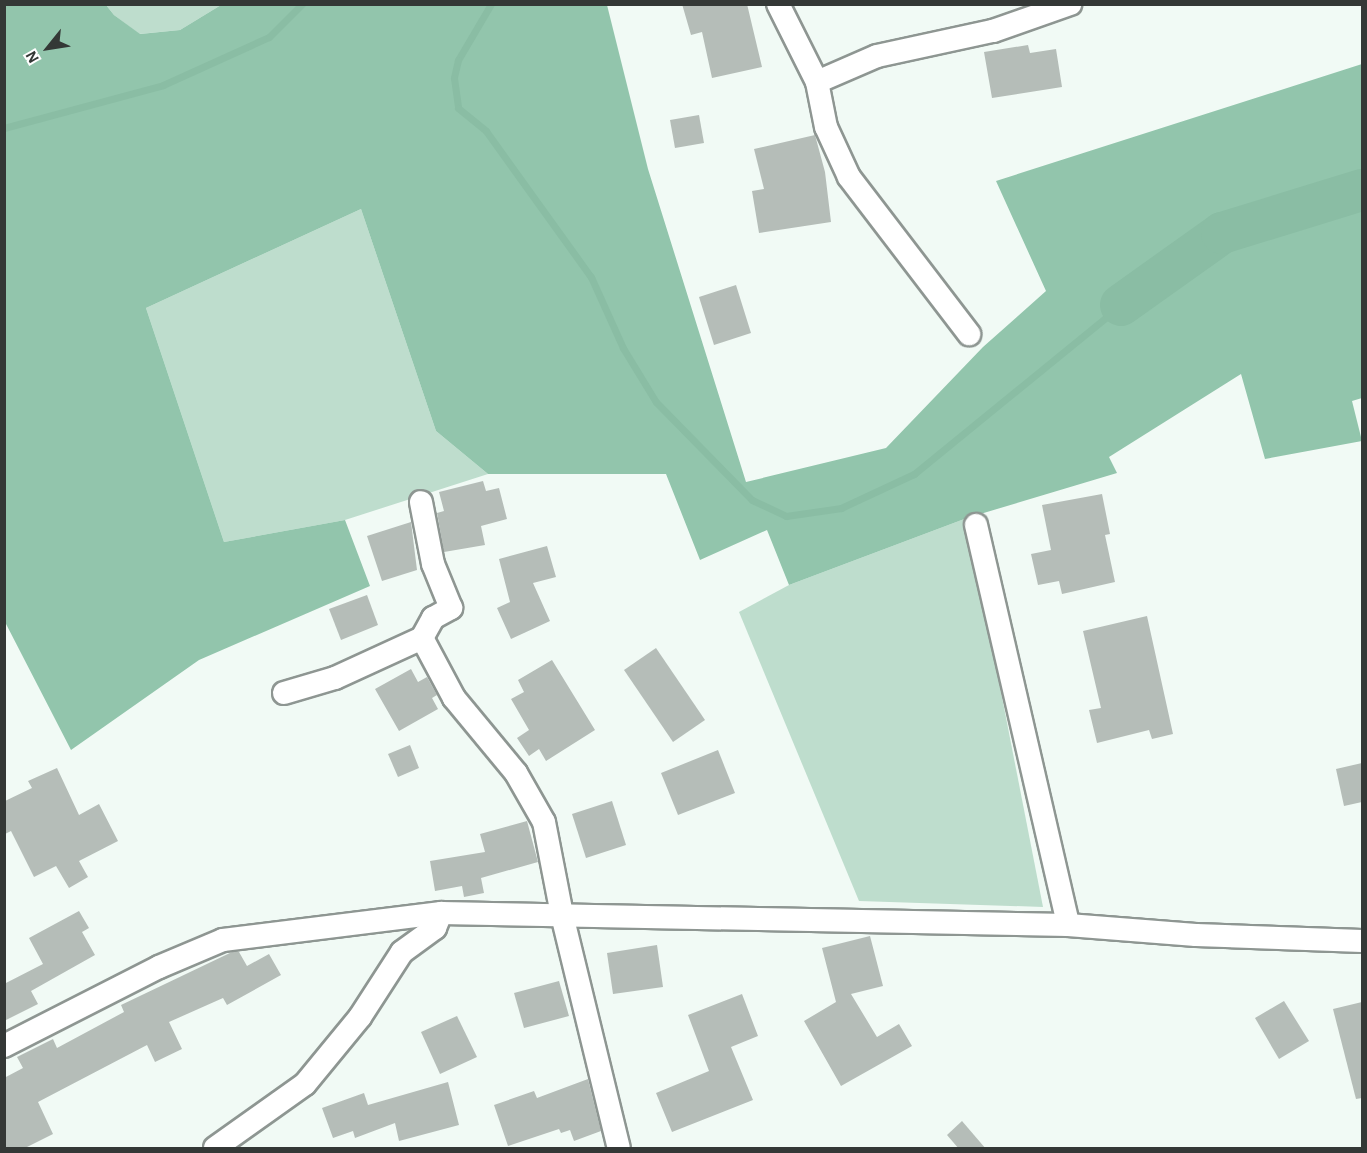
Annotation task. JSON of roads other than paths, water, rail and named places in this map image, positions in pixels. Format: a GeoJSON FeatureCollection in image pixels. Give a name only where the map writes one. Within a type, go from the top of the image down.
{"type":"FeatureCollection","features":[{"type":"Feature","properties":{"kind":"street"},"geometry":{"type":"LineString","coordinates":[[778,4],[817,82],[826,127],[849,177],[969,334]]}},
{"type":"Feature","properties":{"kind":"street"},"geometry":{"type":"LineString","coordinates":[[817,82],[877,56],[993,31],[1071,4]]}},
{"type":"Feature","properties":{"kind":"street"},"geometry":{"type":"LineString","coordinates":[[284,693],[335,678],[422,638],[434,618],[451,608],[433,564],[421,502]]}},
{"type":"Feature","properties":{"kind":"street"},"geometry":{"type":"LineString","coordinates":[[976,525],[1068,925]]}},
{"type":"Feature","properties":{"kind":"street"},"geometry":{"type":"LineString","coordinates":[[422,638],[454,698],[516,773],[544,822],[562,915],[618,1149]]}},
{"type":"Feature","properties":{"kind":"street"},"geometry":{"type":"LineString","coordinates":[[4,1046],[159,967],[223,940],[441,912],[1068,925],[1196,935],[1362,941]]}},
{"type":"Feature","properties":{"kind":"street"},"geometry":{"type":"LineString","coordinates":[[214,1149],[304,1084],[360,1017],[402,952],[435,928],[441,912]]}},
{"type":"Feature","properties":{"kind":"waterway"},"geometry":{"type":"LineString","coordinates":[[4,128],[163,85],[269,37],[302,4]]}},
{"type":"Feature","properties":{"kind":"waterway"},"geometry":{"type":"LineString","coordinates":[[491,4],[458,60],[454,78],[458,108],[486,131],[591,277],[623,348],[656,402],[752,500],[786,516],[841,508],[914,474],[1121,305]]}},
{"type":"Feature","properties":{"kind":"waterway"},"geometry":{"type":"LineString","coordinates":[[1121,305],[1222,233],[1362,190]]}}]}
